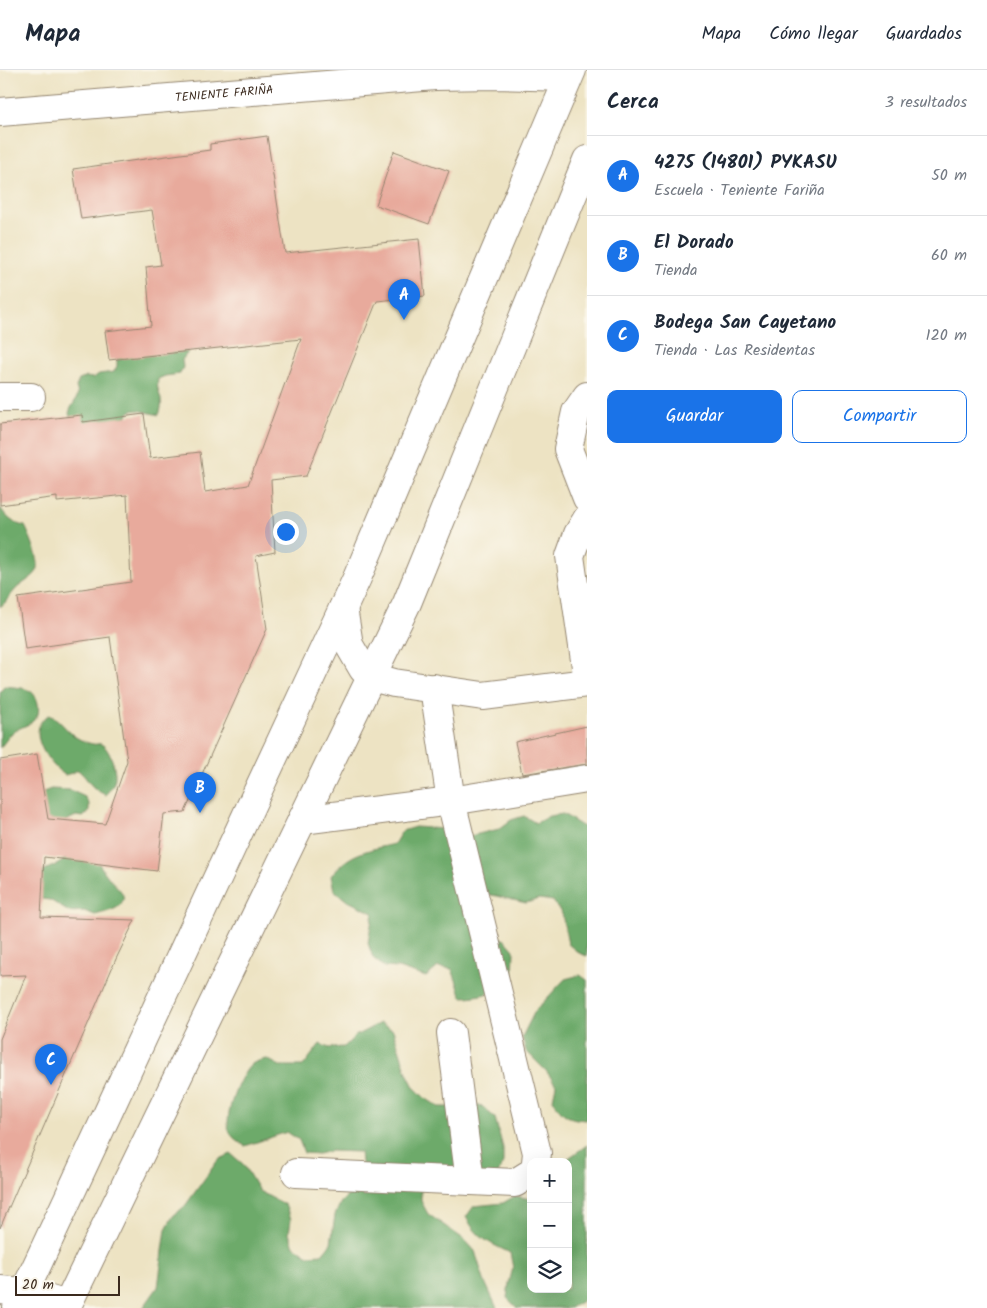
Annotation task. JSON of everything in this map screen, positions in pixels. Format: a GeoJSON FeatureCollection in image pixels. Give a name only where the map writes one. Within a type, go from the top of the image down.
{"type":"FeatureCollection","features":[{"type":"Feature","properties":{"kind":"main road","name":"TENIENTE FARIÑA"},"geometry":{"type":"LineString","coordinates":[[0,112],[435,73],[575,76]]}},
{"type":"Feature","properties":{"kind":"main road"},"geometry":{"type":"LineString","coordinates":[[575,76],[343,608],[13,1296],[66,1307],[407,603],[587,160]]}},
{"type":"Feature","properties":{"kind":"main road"},"geometry":{"type":"LineString","coordinates":[[0,397],[31,396]]}},
{"type":"Feature","properties":{"kind":"main road"},"geometry":{"type":"LineString","coordinates":[[587,396],[576,412],[568,450],[587,498]]}},
{"type":"Feature","properties":{"kind":"main road"},"geometry":{"type":"LineString","coordinates":[[587,519],[578,534],[570,556],[587,674]]}},
{"type":"Feature","properties":{"kind":"main road"},"geometry":{"type":"LineString","coordinates":[[343,608],[350,645],[363,669],[372,677],[394,683],[483,696],[587,683]]}},
{"type":"Feature","properties":{"kind":"main road"},"geometry":{"type":"LineString","coordinates":[[434,688],[452,801],[538,1153],[537,1158]]}},
{"type":"Feature","properties":{"kind":"main road"},"geometry":{"type":"LineString","coordinates":[[302,820],[452,801],[587,779]]}},
{"type":"Feature","properties":{"kind":"main road"},"geometry":{"type":"LineString","coordinates":[[451,1033],[470,1181]]}},
{"type":"Feature","properties":{"kind":"main road"},"geometry":{"type":"LineString","coordinates":[[296,1174],[515,1183],[527,1176]]}},
{"type":"Feature","properties":{"kind":"green space"},"geometry":{"type":"Polygon","coordinates":[[[183,338],[188,352],[182,360],[183,367],[180,374],[158,379],[157,384],[161,400],[159,415],[138,410],[130,411],[117,430],[71,420],[69,413],[77,398],[76,387],[79,380],[114,372],[117,366],[117,352],[183,338]]]}},
{"type":"Feature","properties":{"kind":"green space"},"geometry":{"type":"Polygon","coordinates":[[[0,507],[10,520],[25,526],[34,548],[38,567],[35,574],[16,589],[0,607],[0,507]]]}},
{"type":"Feature","properties":{"kind":"green space"},"geometry":{"type":"Polygon","coordinates":[[[4,686],[30,691],[36,698],[39,710],[35,719],[12,733],[0,748],[0,693],[4,686]]]}},
{"type":"Feature","properties":{"kind":"green space"},"geometry":{"type":"Polygon","coordinates":[[[49,715],[59,721],[77,738],[94,744],[101,744],[107,750],[114,767],[115,778],[113,785],[106,795],[93,787],[78,770],[65,775],[45,755],[38,737],[38,728],[49,715]]]}},
{"type":"Feature","properties":{"kind":"green space"},"geometry":{"type":"Polygon","coordinates":[[[51,789],[70,790],[85,797],[89,804],[89,812],[83,817],[76,816],[57,825],[0,809],[51,789]]]}},
{"type":"Feature","properties":{"kind":"green space"},"geometry":{"type":"Polygon","coordinates":[[[563,814],[587,829],[587,956],[579,953],[568,944],[562,914],[553,901],[539,899],[526,903],[483,893],[478,928],[505,940],[514,950],[513,978],[502,987],[489,993],[462,997],[452,969],[438,967],[426,977],[398,968],[384,967],[373,958],[368,943],[373,913],[346,900],[334,890],[331,876],[344,862],[367,851],[394,844],[402,831],[415,827],[444,829],[470,836],[499,829],[511,820],[524,816],[536,823],[549,816],[563,814]]]}},
{"type":"Feature","properties":{"kind":"green space"},"geometry":{"type":"Polygon","coordinates":[[[71,855],[98,862],[123,895],[122,903],[118,907],[95,915],[84,911],[69,912],[50,900],[42,899],[35,895],[40,872],[60,863],[71,855]]]}},
{"type":"Feature","properties":{"kind":"green space"},"geometry":{"type":"Polygon","coordinates":[[[580,975],[587,980],[587,1120],[566,1116],[559,1109],[553,1099],[556,1085],[547,1072],[526,1051],[522,1037],[535,1011],[565,979],[580,975]]]}},
{"type":"Feature","properties":{"kind":"green space"},"geometry":{"type":"Polygon","coordinates":[[[380,1023],[393,1030],[407,1073],[414,1087],[425,1098],[439,1107],[454,1107],[469,1103],[483,1107],[495,1118],[503,1148],[503,1163],[496,1178],[421,1185],[421,1201],[428,1214],[465,1240],[475,1251],[484,1280],[497,1308],[143,1308],[158,1287],[166,1229],[173,1216],[185,1206],[218,1160],[231,1154],[243,1164],[259,1191],[285,1205],[291,1219],[289,1233],[294,1246],[307,1255],[322,1254],[331,1243],[335,1215],[341,1202],[363,1182],[360,1152],[331,1151],[318,1154],[304,1153],[299,1140],[287,1132],[245,1146],[234,1138],[229,1130],[228,1119],[232,1102],[238,1084],[247,1069],[254,1063],[267,1059],[280,1066],[303,1066],[320,1044],[329,1048],[344,1047],[355,1036],[380,1023]]]}},
{"type":"Feature","properties":{"kind":"green space"},"geometry":{"type":"Polygon","coordinates":[[[587,1145],[587,1298],[570,1308],[517,1308],[507,1298],[513,1268],[510,1253],[479,1235],[466,1217],[474,1206],[503,1203],[515,1196],[527,1198],[527,1293],[572,1293],[572,1158],[569,1158],[587,1145]]]}},
{"type":"Feature","properties":{"kind":"building"},"geometry":{"type":"Polygon","coordinates":[[[267,136],[285,253],[419,239],[425,296],[377,301],[306,476],[271,480],[275,552],[256,556],[267,629],[185,812],[164,814],[157,871],[44,857],[41,917],[135,920],[116,959],[0,1228],[0,1039],[26,975],[0,976],[0,760],[37,754],[48,819],[105,824],[127,761],[110,637],[25,649],[18,598],[131,582],[127,495],[57,502],[57,497],[0,505],[0,424],[82,415],[83,422],[144,414],[150,458],[200,452],[205,492],[248,485],[301,339],[109,360],[105,331],[151,326],[146,267],[161,265],[152,210],[81,219],[73,169],[210,150],[210,144],[267,136]]]}},
{"type":"Feature","properties":{"kind":"building"},"geometry":{"type":"Polygon","coordinates":[[[394,151],[449,171],[429,224],[376,205],[394,151]]]}},
{"type":"Feature","properties":{"kind":"building"},"geometry":{"type":"Polygon","coordinates":[[[587,726],[587,764],[522,774],[515,742],[587,726]]]}},
{"type":"Feature","properties":{"kind":"place","name":"4275 (14801) PYKASU"},"geometry":{"type":"Point","coordinates":[404,320]}},
{"type":"Feature","properties":{"kind":"place","name":"El Dorado"},"geometry":{"type":"Point","coordinates":[200,813]}},
{"type":"Feature","properties":{"kind":"place","name":"Bodega San Cayetano"},"geometry":{"type":"Point","coordinates":[51,1085]}}]}
